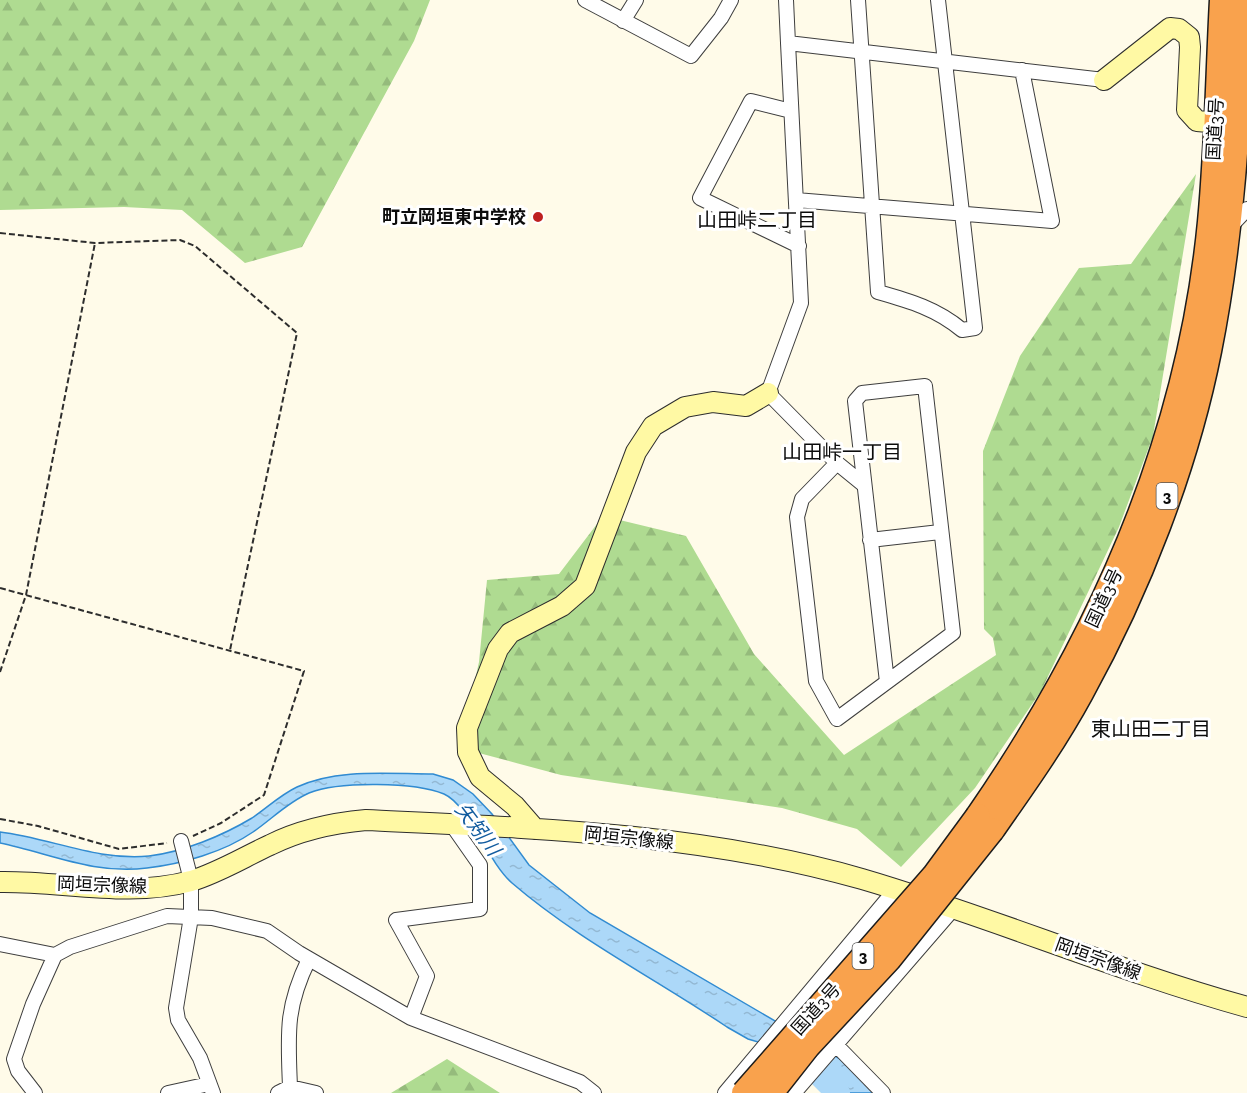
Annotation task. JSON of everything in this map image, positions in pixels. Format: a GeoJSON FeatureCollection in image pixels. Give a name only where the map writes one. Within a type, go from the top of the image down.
{"type":"FeatureCollection","features":[{"type":"Feature","properties":{"kind":"highway","name":"国道3号"},"geometry":{"type":"LineString","coordinates":[[744,1093],[934,876],[985,823],[1010,769],[1102,607],[1132,537],[1171,428],[1187,363],[1210,222],[1236,128],[1222,0]]}},
{"type":"Feature","properties":{"kind":"highway","name":"国道3号"},"geometry":{"type":"LineString","coordinates":[[771,1093],[808,1046],[889,959],[985,823],[1081,694],[1118,622],[1152,540],[1183,449],[1208,353],[1228,229],[1243,0]]}},
{"type":"Feature","properties":{"kind":"main road"},"geometry":{"type":"LineString","coordinates":[[1104,80],[1170,28],[1179,29],[1189,37],[1190,47],[1187,110],[1197,121],[1236,128]]}},
{"type":"Feature","properties":{"kind":"main road"},"geometry":{"type":"LineString","coordinates":[[535,830],[515,806],[480,777],[468,752],[467,728],[498,649],[510,633],[574,599],[585,586],[636,452],[653,426],[685,407],[713,402],[746,406],[768,393]]}},
{"type":"Feature","properties":{"kind":"main road","name":"岡垣宗像線"},"geometry":{"type":"LineString","coordinates":[[0,882],[140,890],[191,880],[272,843],[338,822],[366,820],[601,833],[776,858],[896,890],[955,908],[1171,986],[1247,1007]]}},
{"type":"Feature","properties":{"kind":"street"},"geometry":{"type":"LineString","coordinates":[[585,0],[691,56],[721,18],[731,0]]}},
{"type":"Feature","properties":{"kind":"street"},"geometry":{"type":"LineString","coordinates":[[623,21],[636,0]]}},
{"type":"Feature","properties":{"kind":"street"},"geometry":{"type":"LineString","coordinates":[[786,0],[801,303],[768,393],[837,462],[864,485]]}},
{"type":"Feature","properties":{"kind":"street"},"geometry":{"type":"LineString","coordinates":[[858,0],[878,292],[925,306],[947,318],[962,330],[975,328],[938,0]]}},
{"type":"Feature","properties":{"kind":"street"},"geometry":{"type":"LineString","coordinates":[[788,43],[1104,80]]}},
{"type":"Feature","properties":{"kind":"street"},"geometry":{"type":"LineString","coordinates":[[796,200],[1052,221],[1022,70]]}},
{"type":"Feature","properties":{"kind":"street"},"geometry":{"type":"LineString","coordinates":[[791,111],[751,101],[700,198],[799,246]]}},
{"type":"Feature","properties":{"kind":"street"},"geometry":{"type":"LineString","coordinates":[[1228,229],[1247,209]]}},
{"type":"Feature","properties":{"kind":"street"},"geometry":{"type":"LineString","coordinates":[[837,462],[802,499],[796,517],[816,681],[837,719],[887,682],[953,633],[925,386],[862,393],[855,401],[887,682]]}},
{"type":"Feature","properties":{"kind":"street"},"geometry":{"type":"LineString","coordinates":[[870,540],[940,532]]}},
{"type":"Feature","properties":{"kind":"street"},"geometry":{"type":"LineString","coordinates":[[411,1018],[427,976],[396,920],[480,909],[480,865],[456,825]]}},
{"type":"Feature","properties":{"kind":"street"},"geometry":{"type":"LineString","coordinates":[[168,1093],[211,1089],[200,1058],[178,1020],[176,1008],[191,917],[191,880],[181,841]]}},
{"type":"Feature","properties":{"kind":"street"},"geometry":{"type":"LineString","coordinates":[[725,1093],[896,890]]}},
{"type":"Feature","properties":{"kind":"street"},"geometry":{"type":"LineString","coordinates":[[794,1093],[955,908]]}},
{"type":"Feature","properties":{"kind":"street"},"geometry":{"type":"LineString","coordinates":[[0,944],[55,955],[114,932],[166,916],[212,918],[267,931],[309,959],[411,1018],[580,1082],[594,1093]]}},
{"type":"Feature","properties":{"kind":"street"},"geometry":{"type":"LineString","coordinates":[[35,1093],[18,1071],[14,1059],[33,1004],[55,955]]}},
{"type":"Feature","properties":{"kind":"street"},"geometry":{"type":"LineString","coordinates":[[309,959],[294,989],[287,1030],[284,1090],[316,1093]]}},
{"type":"Feature","properties":{"kind":"street"},"geometry":{"type":"LineString","coordinates":[[837,1046],[883,1093]]}},
{"type":"Feature","properties":{"kind":"path"},"geometry":{"type":"LineString","coordinates":[[0,233],[95,243],[180,240],[195,246],[297,333],[230,650]]}},
{"type":"Feature","properties":{"kind":"path"},"geometry":{"type":"LineString","coordinates":[[0,672],[27,595],[95,243]]}},
{"type":"Feature","properties":{"kind":"path"},"geometry":{"type":"LineString","coordinates":[[0,588],[304,671],[264,795],[221,823],[181,841],[120,849],[38,826],[0,819]]}},
{"type":"Feature","properties":{"kind":"green space"},"geometry":{"type":"Polygon","coordinates":[[[0,0],[430,0],[414,41],[302,247],[245,263],[182,210],[124,207],[0,210],[0,0]]]}},
{"type":"Feature","properties":{"kind":"green space"},"geometry":{"type":"Polygon","coordinates":[[[1196,174],[1153,436],[1119,527],[1041,691],[975,788],[901,867],[857,829],[782,808],[561,775],[460,748],[479,662],[487,580],[559,574],[603,516],[686,536],[754,654],[844,755],[996,655],[993,638],[984,629],[983,451],[1020,356],[1079,268],[1131,264],[1196,174]]]}},
{"type":"Feature","properties":{"kind":"green space"},"geometry":{"type":"Polygon","coordinates":[[[447,1059],[500,1093],[391,1093],[447,1059]]]}},
{"type":"Feature","properties":{"kind":"water"},"geometry":{"type":"Polygon","coordinates":[[[364,773],[433,774],[453,780],[473,794],[492,814],[529,865],[590,913],[842,1060],[878,1093],[846,1093],[824,1074],[778,1048],[748,1039],[727,1027],[563,922],[512,883],[494,861],[462,809],[453,800],[431,790],[377,784],[322,789],[294,801],[253,832],[229,846],[174,864],[147,868],[91,866],[0,843],[0,832],[111,855],[130,857],[162,854],[189,847],[228,831],[252,818],[291,790],[313,781],[364,773]]]}},
{"type":"Feature","properties":{"kind":"waterway","name":"矢矧川"},"geometry":{"type":"LineString","coordinates":[[793,1058],[819,1074],[838,1093]]}},
{"type":"Feature","properties":{"kind":"place","name":"町立岡垣東中学校"},"geometry":{"type":"Point","coordinates":[538,217]}},
{"type":"Feature","properties":{"kind":"district","name":"山田峠二丁目"},"geometry":{"type":"Point","coordinates":[757,220]}},
{"type":"Feature","properties":{"kind":"district","name":"山田峠一丁目"},"geometry":{"type":"Point","coordinates":[842,452]}},
{"type":"Feature","properties":{"kind":"district","name":"東山田二丁目"},"geometry":{"type":"Point","coordinates":[1151,729]}}]}
